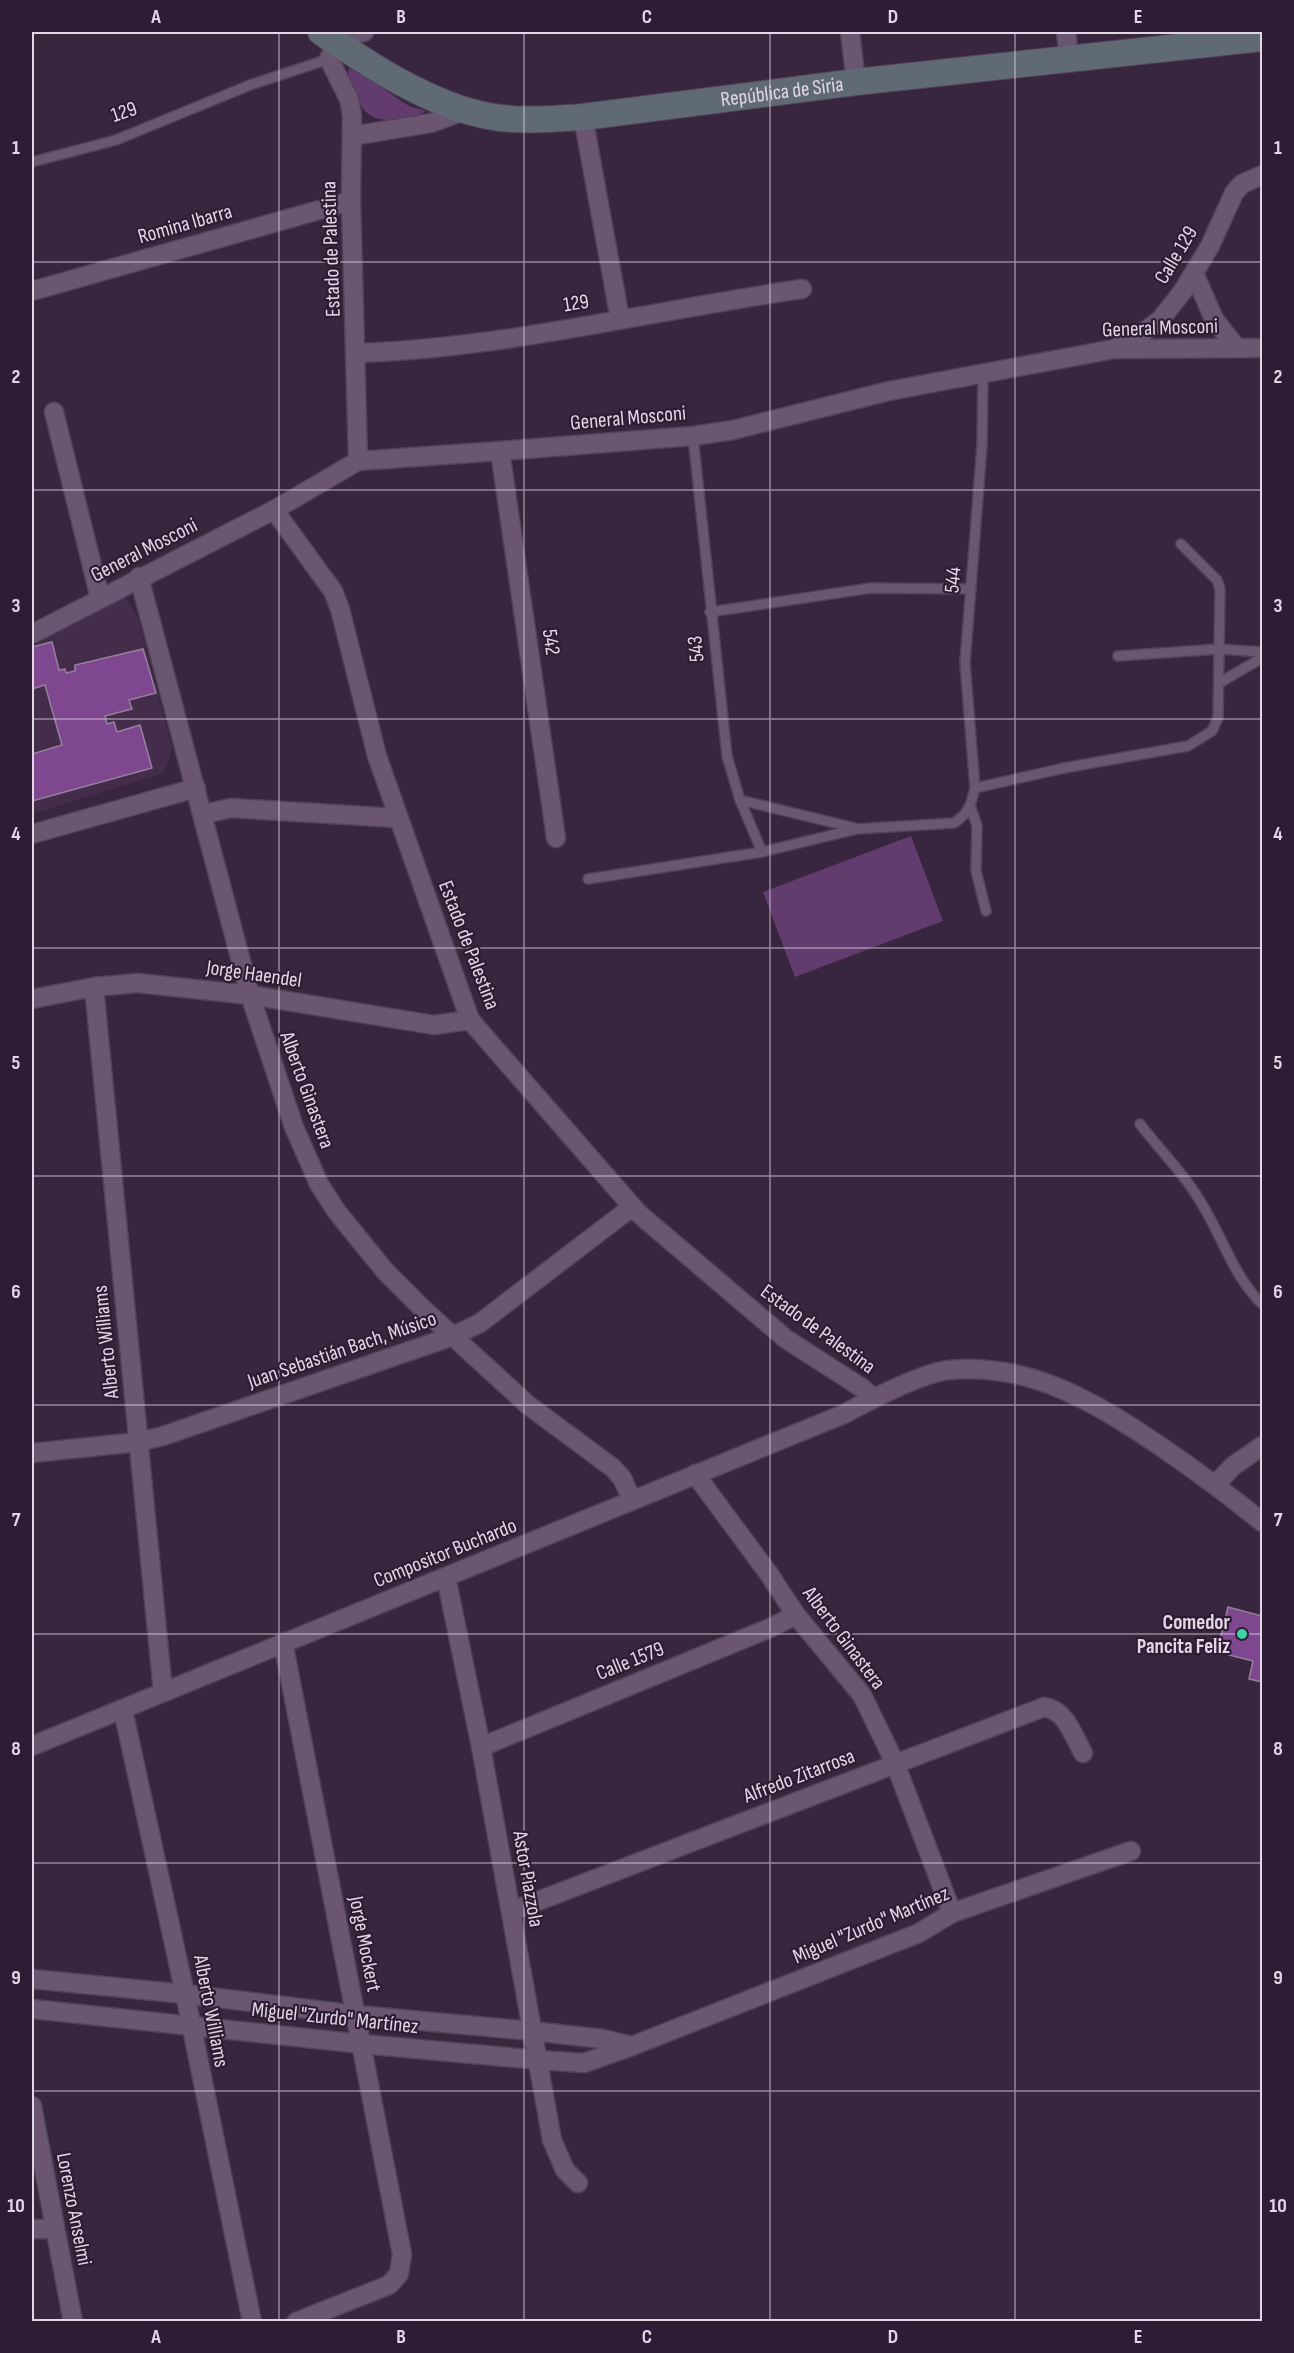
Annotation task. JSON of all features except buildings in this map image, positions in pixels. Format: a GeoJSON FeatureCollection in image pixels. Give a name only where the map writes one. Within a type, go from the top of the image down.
{"type":"FeatureCollection","features":[{"type":"Feature","properties":{"kind":"street"},"geometry":{"type":"LineString","coordinates":[[330,44],[364,32]]}},
{"type":"Feature","properties":{"kind":"street"},"geometry":{"type":"LineString","coordinates":[[850,32],[856,82]]}},
{"type":"Feature","properties":{"kind":"street"},"geometry":{"type":"LineString","coordinates":[[1066,32],[1069,58]]}},
{"type":"Feature","properties":{"kind":"street","name":"República de Siria"},"geometry":{"type":"LineString","coordinates":[[330,44],[417,90],[466,110],[511,119],[583,117],[856,82],[1263,38]]}},
{"type":"Feature","properties":{"kind":"street","name":"Estado de Palestina"},"geometry":{"type":"LineString","coordinates":[[330,44],[349,99],[352,136],[351,201],[357,353],[358,461]]}},
{"type":"Feature","properties":{"kind":"street"},"geometry":{"type":"LineString","coordinates":[[352,136],[431,123],[466,110]]}},
{"type":"Feature","properties":{"kind":"street"},"geometry":{"type":"LineString","coordinates":[[583,117],[620,319]]}},
{"type":"Feature","properties":{"kind":"street","name":"Calle 129"},"geometry":{"type":"LineString","coordinates":[[1114,349],[1160,320],[1183,291],[1210,246],[1234,193],[1242,184],[1263,175]]}},
{"type":"Feature","properties":{"kind":"street","name":"Romina Ibarra"},"geometry":{"type":"LineString","coordinates":[[32,291],[351,201]]}},
{"type":"Feature","properties":{"kind":"street"},"geometry":{"type":"LineString","coordinates":[[1194,273],[1214,319],[1236,347]]}},
{"type":"Feature","properties":{"kind":"street","name":"129"},"geometry":{"type":"LineString","coordinates":[[357,353],[450,347],[722,300],[802,289]]}},
{"type":"Feature","properties":{"kind":"street","name":"General Mosconi"},"geometry":{"type":"LineString","coordinates":[[32,634],[273,510],[358,461],[733,430],[889,391],[1114,349],[1263,348]]}},
{"type":"Feature","properties":{"kind":"street"},"geometry":{"type":"LineString","coordinates":[[54,412],[100,598]]}},
{"type":"Feature","properties":{"kind":"street","name":"542"},"geometry":{"type":"LineString","coordinates":[[500,451],[556,838]]}},
{"type":"Feature","properties":{"kind":"street","name":"Estado de Palestina"},"geometry":{"type":"LineString","coordinates":[[273,510],[333,591],[340,609],[376,756],[470,1020],[632,1207],[786,1339],[874,1398]]}},
{"type":"Feature","properties":{"kind":"street","name":"Alberto Ginastera"},"geometry":{"type":"LineString","coordinates":[[139,577],[204,814],[250,995],[294,1127],[319,1184],[337,1212],[385,1271],[528,1405],[613,1468],[632,1500]]}},
{"type":"Feature","properties":{"kind":"street"},"geometry":{"type":"LineString","coordinates":[[32,834],[196,788]]}},
{"type":"Feature","properties":{"kind":"street"},"geometry":{"type":"LineString","coordinates":[[204,814],[231,808],[397,818]]}},
{"type":"Feature","properties":{"kind":"street","name":"Jorge Haendel"},"geometry":{"type":"LineString","coordinates":[[32,999],[94,987],[138,983],[250,995],[434,1025],[470,1020]]}},
{"type":"Feature","properties":{"kind":"street","name":"Alberto Williams"},"geometry":{"type":"LineString","coordinates":[[94,987],[163,1692]]}},
{"type":"Feature","properties":{"kind":"street","name":"Juan Sebastián Bach, Músico"},"geometry":{"type":"LineString","coordinates":[[32,1453],[138,1442],[163,1436],[453,1336],[480,1323],[632,1207]]}},
{"type":"Feature","properties":{"kind":"street","name":"Compositor Buchardo"},"geometry":{"type":"LineString","coordinates":[[32,1746],[844,1414],[874,1398],[926,1376],[948,1370],[977,1370],[1022,1376],[1052,1384],[1107,1410],[1216,1484],[1263,1522]]}},
{"type":"Feature","properties":{"kind":"street"},"geometry":{"type":"LineString","coordinates":[[1216,1484],[1233,1466],[1263,1446]]}},
{"type":"Feature","properties":{"kind":"street","name":"Alberto Ginastera"},"geometry":{"type":"LineString","coordinates":[[695,1474],[769,1574],[796,1615],[862,1695],[895,1763],[952,1913]]}},
{"type":"Feature","properties":{"kind":"street","name":"Astor Piazzola"},"geometry":{"type":"LineString","coordinates":[[446,1577],[512,1911],[552,2140],[565,2170],[578,2183]]}},
{"type":"Feature","properties":{"kind":"street","name":"Calle 1579"},"geometry":{"type":"LineString","coordinates":[[481,1747],[770,1628],[796,1615]]}},
{"type":"Feature","properties":{"kind":"street","name":"Jorge Mockert"},"geometry":{"type":"LineString","coordinates":[[283,1642],[402,2254],[399,2274],[389,2284],[296,2322]]}},
{"type":"Feature","properties":{"kind":"street","name":"Alfredo Zitarrosa"},"geometry":{"type":"LineString","coordinates":[[512,1911],[1044,1707],[1053,1708],[1062,1715],[1083,1753]]}},
{"type":"Feature","properties":{"kind":"street","name":"Alberto Williams"},"geometry":{"type":"LineString","coordinates":[[123,1710],[185,1994],[252,2322]]}},
{"type":"Feature","properties":{"kind":"street","name":"Miguel \"Zurdo\" Martínez"},"geometry":{"type":"LineString","coordinates":[[32,2009],[362,2044],[584,2063],[919,1933],[952,1913],[1131,1851]]}},
{"type":"Feature","properties":{"kind":"street","name":"Miguel \"Zurdo\" Martínez"},"geometry":{"type":"LineString","coordinates":[[32,1979],[185,1994],[357,2015],[532,2031],[603,2039],[632,2046]]}},
{"type":"Feature","properties":{"kind":"street","name":"Lorenzo Anselmi"},"geometry":{"type":"LineString","coordinates":[[32,2106],[73,2322]]}},
{"type":"Feature","properties":{"kind":"street"},"geometry":{"type":"LineString","coordinates":[[32,2229],[54,2229]]}},
{"type":"Feature","properties":{"kind":"lane","name":"129"},"geometry":{"type":"LineString","coordinates":[[32,162],[116,140],[250,86],[330,44]]}},
{"type":"Feature","properties":{"kind":"lane","name":"544"},"geometry":{"type":"LineString","coordinates":[[971,808],[975,788],[964,663],[982,445],[983,374]]}},
{"type":"Feature","properties":{"kind":"lane","name":"543"},"geometry":{"type":"LineString","coordinates":[[693,435],[727,756],[740,800],[762,852]]}},
{"type":"Feature","properties":{"kind":"lane"},"geometry":{"type":"LineString","coordinates":[[975,788],[1064,768],[1188,746],[1212,731],[1216,726],[1219,683],[1220,589],[1217,580],[1181,544]]}},
{"type":"Feature","properties":{"kind":"lane"},"geometry":{"type":"LineString","coordinates":[[710,612],[871,588],[970,589]]}},
{"type":"Feature","properties":{"kind":"lane"},"geometry":{"type":"LineString","coordinates":[[1118,656],[1220,649],[1263,652]]}},
{"type":"Feature","properties":{"kind":"lane"},"geometry":{"type":"LineString","coordinates":[[1219,683],[1263,658]]}},
{"type":"Feature","properties":{"kind":"lane"},"geometry":{"type":"LineString","coordinates":[[740,800],[857,829]]}},
{"type":"Feature","properties":{"kind":"lane"},"geometry":{"type":"LineString","coordinates":[[588,879],[762,852],[857,829],[954,823],[965,816],[971,808]]}},
{"type":"Feature","properties":{"kind":"lane"},"geometry":{"type":"LineString","coordinates":[[971,808],[977,826],[976,871],[986,911]]}},
{"type":"Feature","properties":{"kind":"lane"},"geometry":{"type":"LineString","coordinates":[[1140,1124],[1196,1194],[1218,1232],[1242,1283],[1263,1304]]}},
{"type":"Feature","properties":{"kind":"shaded area"},"geometry":{"type":"Polygon","coordinates":[[[349,68],[356,70],[409,106],[426,111],[396,120],[379,119],[372,116],[363,109],[356,96],[348,77],[349,68]]]}},
{"type":"Feature","properties":{"kind":"shaded area"},"geometry":{"type":"Polygon","coordinates":[[[124,595],[138,618],[172,748],[164,773],[32,814],[32,644],[124,595]]]}},
{"type":"Feature","properties":{"kind":"shaded area"},"geometry":{"type":"Polygon","coordinates":[[[911,836],[943,921],[795,977],[763,892],[911,836]]]}},
{"type":"Feature","properties":{"kind":"place","name":"Comedor Pancita Feliz"},"geometry":{"type":"Point","coordinates":[1242,1634]}}]}
